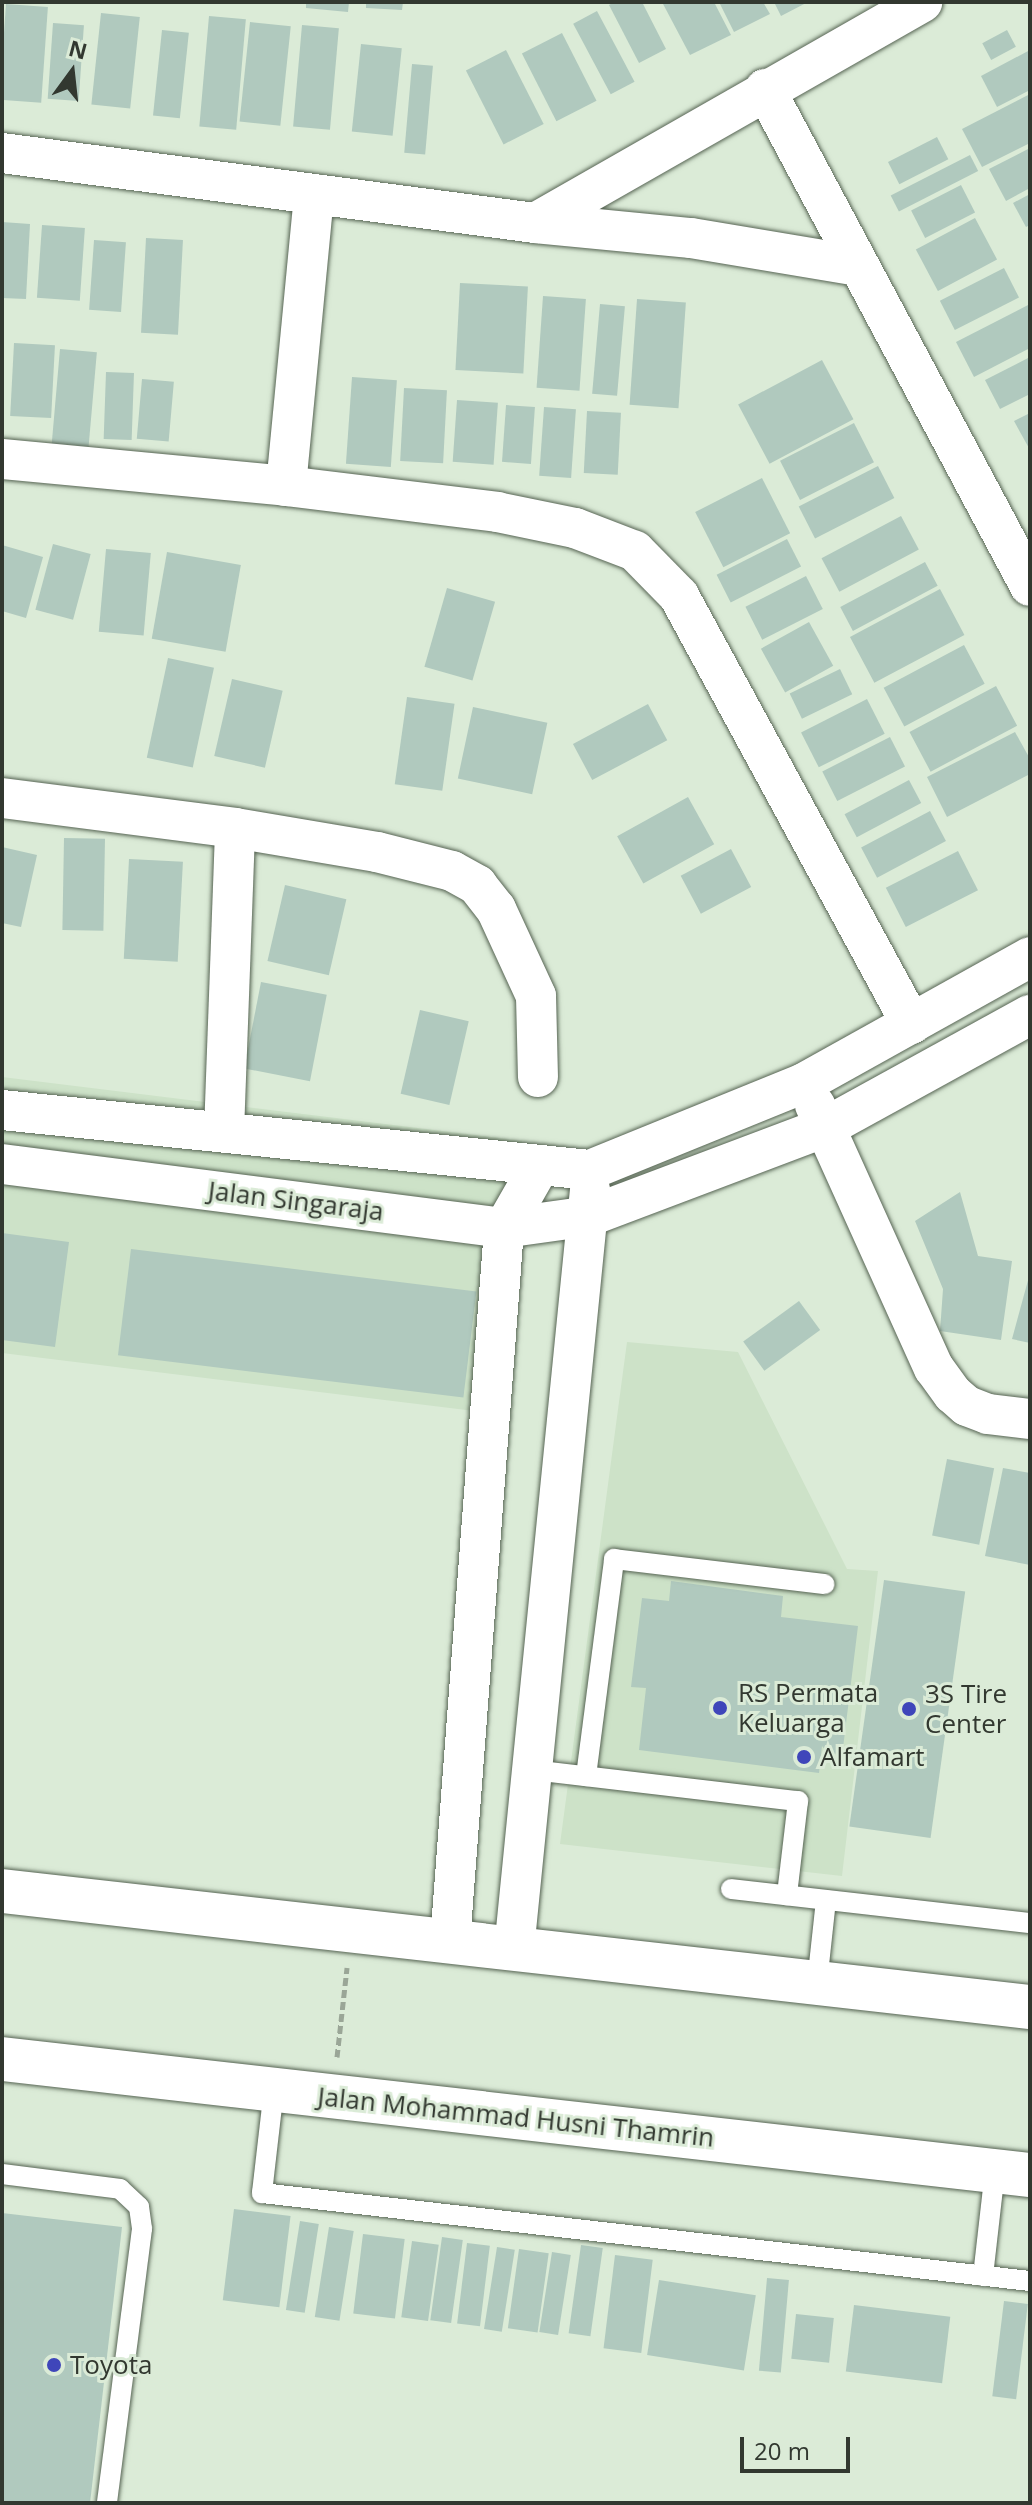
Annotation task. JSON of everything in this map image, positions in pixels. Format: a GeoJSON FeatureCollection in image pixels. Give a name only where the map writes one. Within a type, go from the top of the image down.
{"type":"FeatureCollection","features":[{"type":"Feature","properties":{"kind":"street"},"geometry":{"type":"LineString","coordinates":[[535,223],[922,2]]}},
{"type":"Feature","properties":{"kind":"street"},"geometry":{"type":"LineString","coordinates":[[765,89],[1030,586]]}},
{"type":"Feature","properties":{"kind":"street"},"geometry":{"type":"LineString","coordinates":[[2,153],[535,223],[691,238],[859,266]]}},
{"type":"Feature","properties":{"kind":"street"},"geometry":{"type":"LineString","coordinates":[[286,486],[314,194]]}},
{"type":"Feature","properties":{"kind":"street"},"geometry":{"type":"LineString","coordinates":[[2,459],[286,486],[497,512],[575,528],[635,551],[679,596],[911,1024]]}},
{"type":"Feature","properties":{"kind":"street"},"geometry":{"type":"LineString","coordinates":[[2,798],[235,828],[377,852],[452,871],[477,885],[496,909],[536,996],[538,1077]]}},
{"type":"Feature","properties":{"kind":"street"},"geometry":{"type":"LineString","coordinates":[[224,1132],[235,828]]}},
{"type":"Feature","properties":{"kind":"street"},"geometry":{"type":"LineString","coordinates":[[2,1110],[590,1170],[804,1083],[1030,957]]}},
{"type":"Feature","properties":{"kind":"street","name":"Jalan Singaraja"},"geometry":{"type":"LineString","coordinates":[[2,1164],[504,1228],[590,1216],[826,1127],[1030,1015]]}},
{"type":"Feature","properties":{"kind":"street"},"geometry":{"type":"LineString","coordinates":[[804,1083],[934,1368],[953,1394],[967,1406],[988,1414],[1030,1419]]}},
{"type":"Feature","properties":{"kind":"street"},"geometry":{"type":"LineString","coordinates":[[450,1942],[504,1228],[539,1167]]}},
{"type":"Feature","properties":{"kind":"street"},"geometry":{"type":"LineString","coordinates":[[514,1950],[590,1216],[590,1170]]}},
{"type":"Feature","properties":{"kind":"street"},"geometry":{"type":"LineString","coordinates":[[2,1891],[1030,2007]]}},
{"type":"Feature","properties":{"kind":"street","name":"Jalan Mohammad Husni Thamrin"},"geometry":{"type":"LineString","coordinates":[[2,2059],[1013,2173]]}},
{"type":"Feature","properties":{"kind":"lane"},"geometry":{"type":"LineString","coordinates":[[586,1776],[614,1559],[825,1584]]}},
{"type":"Feature","properties":{"kind":"lane"},"geometry":{"type":"LineString","coordinates":[[533,1770],[798,1801],[787,1895]]}},
{"type":"Feature","properties":{"kind":"lane"},"geometry":{"type":"LineString","coordinates":[[731,1889],[1030,1923]]}},
{"type":"Feature","properties":{"kind":"lane"},"geometry":{"type":"LineString","coordinates":[[817,1983],[826,1900]]}},
{"type":"Feature","properties":{"kind":"lane"},"geometry":{"type":"LineString","coordinates":[[274,2089],[262,2193],[1030,2281]]}},
{"type":"Feature","properties":{"kind":"lane"},"geometry":{"type":"LineString","coordinates":[[983,2276],[1013,2173]]}},
{"type":"Feature","properties":{"kind":"lane"},"geometry":{"type":"LineString","coordinates":[[2,2174],[120,2189],[139,2207],[142,2229],[107,2503]]}},
{"type":"Feature","properties":{"kind":"path"},"geometry":{"type":"LineString","coordinates":[[333,2096],[351,1931]]}},
{"type":"Feature","properties":{"kind":"shaded area"},"geometry":{"type":"Polygon","coordinates":[[[2,1077],[522,1141],[489,1413],[2,1353],[2,1077]]]}},
{"type":"Feature","properties":{"kind":"shaded area","name":"RS Permata Keluarga"},"geometry":{"type":"Polygon","coordinates":[[[627,1342],[738,1352],[847,1569],[878,1571],[842,1876],[560,1844],[627,1342]]]}},
{"type":"Feature","properties":{"kind":"building"},"geometry":{"type":"Polygon","coordinates":[[[306,2],[349,2],[348,12],[306,8],[306,2]]]}},
{"type":"Feature","properties":{"kind":"building"},"geometry":{"type":"Polygon","coordinates":[[[366,2],[403,2],[402,10],[366,8],[366,2]]]}},
{"type":"Feature","properties":{"kind":"building"},"geometry":{"type":"Polygon","coordinates":[[[614,2],[642,2],[666,49],[639,63],[609,5],[614,2]]]}},
{"type":"Feature","properties":{"kind":"building"},"geometry":{"type":"Polygon","coordinates":[[[662,2],[714,2],[731,35],[690,55],[662,2]]]}},
{"type":"Feature","properties":{"kind":"building"},"geometry":{"type":"Polygon","coordinates":[[[719,2],[763,2],[770,14],[734,32],[719,2]]]}},
{"type":"Feature","properties":{"kind":"building"},"geometry":{"type":"Polygon","coordinates":[[[774,2],[808,2],[781,16],[774,2]]]}},
{"type":"Feature","properties":{"kind":"building"},"geometry":{"type":"Polygon","coordinates":[[[6,4],[48,7],[41,103],[2,100],[6,4]]]}},
{"type":"Feature","properties":{"kind":"building"},"geometry":{"type":"Polygon","coordinates":[[[597,11],[635,82],[611,94],[573,24],[597,11]]]}},
{"type":"Feature","properties":{"kind":"building"},"geometry":{"type":"Polygon","coordinates":[[[101,13],[140,17],[130,109],[91,104],[101,13]]]}},
{"type":"Feature","properties":{"kind":"building"},"geometry":{"type":"Polygon","coordinates":[[[209,16],[246,19],[236,130],[199,127],[209,16]]]}},
{"type":"Feature","properties":{"kind":"building"},"geometry":{"type":"Polygon","coordinates":[[[250,22],[291,26],[280,126],[240,121],[250,22]]]}},
{"type":"Feature","properties":{"kind":"building"},"geometry":{"type":"Polygon","coordinates":[[[53,23],[84,25],[79,101],[48,99],[53,23]]]}},
{"type":"Feature","properties":{"kind":"building"},"geometry":{"type":"Polygon","coordinates":[[[302,25],[339,28],[330,130],[293,127],[302,25]]]}},
{"type":"Feature","properties":{"kind":"building"},"geometry":{"type":"Polygon","coordinates":[[[162,30],[189,33],[180,118],[153,116],[162,30]]]}},
{"type":"Feature","properties":{"kind":"building"},"geometry":{"type":"Polygon","coordinates":[[[1007,30],[1016,47],[991,60],[982,43],[1007,30]]]}},
{"type":"Feature","properties":{"kind":"building"},"geometry":{"type":"Polygon","coordinates":[[[562,33],[597,101],[556,121],[522,53],[562,33]]]}},
{"type":"Feature","properties":{"kind":"building"},"geometry":{"type":"Polygon","coordinates":[[[361,44],[402,48],[393,136],[352,132],[361,44]]]}},
{"type":"Feature","properties":{"kind":"building"},"geometry":{"type":"Polygon","coordinates":[[[506,50],[544,124],[504,144],[466,70],[506,50]]]}},
{"type":"Feature","properties":{"kind":"building"},"geometry":{"type":"Polygon","coordinates":[[[1030,50],[1030,90],[997,107],[981,76],[1030,50]]]}},
{"type":"Feature","properties":{"kind":"building"},"geometry":{"type":"Polygon","coordinates":[[[412,64],[433,66],[425,154],[404,153],[412,64]]]}},
{"type":"Feature","properties":{"kind":"building"},"geometry":{"type":"Polygon","coordinates":[[[1030,94],[1030,143],[982,167],[962,129],[1030,94]]]}},
{"type":"Feature","properties":{"kind":"building"},"geometry":{"type":"Polygon","coordinates":[[[937,137],[948,159],[899,184],[888,162],[937,137]]]}},
{"type":"Feature","properties":{"kind":"building"},"geometry":{"type":"Polygon","coordinates":[[[1030,148],[1030,188],[1006,201],[989,169],[1030,148]]]}},
{"type":"Feature","properties":{"kind":"building"},"geometry":{"type":"Polygon","coordinates":[[[970,155],[978,171],[899,211],[891,195],[970,155]]]}},
{"type":"Feature","properties":{"kind":"building"},"geometry":{"type":"Polygon","coordinates":[[[961,185],[975,213],[925,238],[911,210],[961,185]]]}},
{"type":"Feature","properties":{"kind":"building"},"geometry":{"type":"Polygon","coordinates":[[[1030,194],[1030,225],[1026,227],[1013,203],[1030,194]]]}},
{"type":"Feature","properties":{"kind":"building"},"geometry":{"type":"Polygon","coordinates":[[[975,218],[997,259],[938,291],[916,249],[975,218]]]}},
{"type":"Feature","properties":{"kind":"building"},"geometry":{"type":"Polygon","coordinates":[[[2,222],[30,224],[26,299],[2,298],[2,222]]]}},
{"type":"Feature","properties":{"kind":"building"},"geometry":{"type":"Polygon","coordinates":[[[42,225],[85,228],[80,301],[37,298],[42,225]]]}},
{"type":"Feature","properties":{"kind":"building"},"geometry":{"type":"Polygon","coordinates":[[[146,238],[183,240],[178,335],[141,333],[146,238]]]}},
{"type":"Feature","properties":{"kind":"building"},"geometry":{"type":"Polygon","coordinates":[[[94,240],[126,242],[121,312],[89,310],[94,240]]]}},
{"type":"Feature","properties":{"kind":"building"},"geometry":{"type":"Polygon","coordinates":[[[1004,268],[1019,297],[955,330],[940,301],[1004,268]]]}},
{"type":"Feature","properties":{"kind":"building"},"geometry":{"type":"Polygon","coordinates":[[[460,283],[528,287],[523,373],[455,370],[460,283]]]}},
{"type":"Feature","properties":{"kind":"building"},"geometry":{"type":"Polygon","coordinates":[[[543,296],[586,299],[579,391],[537,388],[543,296]]]}},
{"type":"Feature","properties":{"kind":"building"},"geometry":{"type":"Polygon","coordinates":[[[637,299],[686,302],[678,408],[630,405],[637,299]]]}},
{"type":"Feature","properties":{"kind":"building"},"geometry":{"type":"Polygon","coordinates":[[[600,304],[625,306],[617,396],[592,394],[600,304]]]}},
{"type":"Feature","properties":{"kind":"building"},"geometry":{"type":"Polygon","coordinates":[[[1030,304],[1030,348],[974,377],[956,342],[1030,304]]]}},
{"type":"Feature","properties":{"kind":"building"},"geometry":{"type":"Polygon","coordinates":[[[14,343],[55,345],[51,418],[10,416],[14,343]]]}},
{"type":"Feature","properties":{"kind":"building"},"geometry":{"type":"Polygon","coordinates":[[[60,349],[97,352],[89,447],[52,444],[60,349]]]}},
{"type":"Feature","properties":{"kind":"building"},"geometry":{"type":"Polygon","coordinates":[[[1030,357],[1030,394],[1000,409],[985,380],[1030,357]]]}},
{"type":"Feature","properties":{"kind":"building"},"geometry":{"type":"Polygon","coordinates":[[[822,360],[853,419],[770,464],[738,405],[822,360]]]}},
{"type":"Feature","properties":{"kind":"building"},"geometry":{"type":"Polygon","coordinates":[[[106,372],[134,373],[132,440],[104,439],[106,372]]]}},
{"type":"Feature","properties":{"kind":"building"},"geometry":{"type":"Polygon","coordinates":[[[352,377],[397,380],[391,467],[346,464],[352,377]]]}},
{"type":"Feature","properties":{"kind":"building"},"geometry":{"type":"Polygon","coordinates":[[[142,379],[174,382],[169,442],[137,439],[142,379]]]}},
{"type":"Feature","properties":{"kind":"building"},"geometry":{"type":"Polygon","coordinates":[[[404,388],[447,390],[443,463],[400,461],[404,388]]]}},
{"type":"Feature","properties":{"kind":"building"},"geometry":{"type":"Polygon","coordinates":[[[457,400],[498,403],[494,465],[453,462],[457,400]]]}},
{"type":"Feature","properties":{"kind":"building"},"geometry":{"type":"Polygon","coordinates":[[[506,405],[535,407],[531,464],[502,462],[506,405]]]}},
{"type":"Feature","properties":{"kind":"building"},"geometry":{"type":"Polygon","coordinates":[[[544,407],[576,409],[571,478],[539,476],[544,407]]]}},
{"type":"Feature","properties":{"kind":"building"},"geometry":{"type":"Polygon","coordinates":[[[587,411],[621,413],[618,475],[584,473],[587,411]]]}},
{"type":"Feature","properties":{"kind":"building"},"geometry":{"type":"Polygon","coordinates":[[[1030,413],[1030,450],[1014,421],[1030,413]]]}},
{"type":"Feature","properties":{"kind":"building"},"geometry":{"type":"Polygon","coordinates":[[[854,423],[874,462],[800,500],[780,461],[854,423]]]}},
{"type":"Feature","properties":{"kind":"building"},"geometry":{"type":"Polygon","coordinates":[[[878,466],[894,498],[815,538],[799,506],[878,466]]]}},
{"type":"Feature","properties":{"kind":"building"},"geometry":{"type":"Polygon","coordinates":[[[762,478],[790,533],[723,567],[695,512],[762,478]]]}},
{"type":"Feature","properties":{"kind":"building"},"geometry":{"type":"Polygon","coordinates":[[[901,516],[919,550],[839,592],[822,558],[901,516]]]}},
{"type":"Feature","properties":{"kind":"building"},"geometry":{"type":"Polygon","coordinates":[[[787,539],[801,567],[731,602],[717,575],[787,539]]]}},
{"type":"Feature","properties":{"kind":"building"},"geometry":{"type":"Polygon","coordinates":[[[53,544],[91,554],[73,620],[35,610],[53,544]]]}},
{"type":"Feature","properties":{"kind":"building"},"geometry":{"type":"Polygon","coordinates":[[[2,545],[43,557],[26,618],[2,611],[2,545]]]}},
{"type":"Feature","properties":{"kind":"building"},"geometry":{"type":"Polygon","coordinates":[[[106,549],[151,553],[144,636],[99,632],[106,549]]]}},
{"type":"Feature","properties":{"kind":"building"},"geometry":{"type":"Polygon","coordinates":[[[167,552],[241,565],[226,652],[152,639],[167,552]]]}},
{"type":"Feature","properties":{"kind":"building"},"geometry":{"type":"Polygon","coordinates":[[[925,562],[938,586],[853,631],[840,607],[925,562]]]}},
{"type":"Feature","properties":{"kind":"building"},"geometry":{"type":"Polygon","coordinates":[[[806,576],[823,609],[762,640],[745,607],[806,576]]]}},
{"type":"Feature","properties":{"kind":"building"},"geometry":{"type":"Polygon","coordinates":[[[447,588],[495,602],[472,681],[424,667],[447,588]]]}},
{"type":"Feature","properties":{"kind":"building"},"geometry":{"type":"Polygon","coordinates":[[[940,589],[964,635],[874,683],[850,637],[940,589]]]}},
{"type":"Feature","properties":{"kind":"building"},"geometry":{"type":"Polygon","coordinates":[[[809,622],[833,666],[785,692],[761,649],[809,622]]]}},
{"type":"Feature","properties":{"kind":"building"},"geometry":{"type":"Polygon","coordinates":[[[964,645],[985,684],[904,727],[884,688],[964,645]]]}},
{"type":"Feature","properties":{"kind":"building"},"geometry":{"type":"Polygon","coordinates":[[[168,658],[214,668],[193,768],[147,758],[168,658]]]}},
{"type":"Feature","properties":{"kind":"building"},"geometry":{"type":"Polygon","coordinates":[[[840,669],[852,694],[802,719],[790,694],[840,669]]]}},
{"type":"Feature","properties":{"kind":"building"},"geometry":{"type":"Polygon","coordinates":[[[232,679],[283,691],[265,768],[214,756],[232,679]]]}},
{"type":"Feature","properties":{"kind":"building"},"geometry":{"type":"Polygon","coordinates":[[[996,686],[1017,726],[931,772],[909,732],[996,686]]]}},
{"type":"Feature","properties":{"kind":"building"},"geometry":{"type":"Polygon","coordinates":[[[407,697],[455,704],[442,791],[395,784],[407,697]]]}},
{"type":"Feature","properties":{"kind":"building"},"geometry":{"type":"Polygon","coordinates":[[[867,699],[885,734],[819,767],[801,733],[867,699]]]}},
{"type":"Feature","properties":{"kind":"building"},"geometry":{"type":"Polygon","coordinates":[[[648,704],[667,740],[592,780],[573,744],[648,704]]]}},
{"type":"Feature","properties":{"kind":"building"},"geometry":{"type":"Polygon","coordinates":[[[473,707],[547,723],[532,794],[458,778],[473,707]]]}},
{"type":"Feature","properties":{"kind":"building"},"geometry":{"type":"Polygon","coordinates":[[[1015,732],[1030,759],[1030,774],[947,817],[927,777],[1015,732]]]}},
{"type":"Feature","properties":{"kind":"building"},"geometry":{"type":"Polygon","coordinates":[[[890,737],[905,766],[837,801],[822,772],[890,737]]]}},
{"type":"Feature","properties":{"kind":"building"},"geometry":{"type":"Polygon","coordinates":[[[909,780],[921,803],[857,837],[845,814],[909,780]]]}},
{"type":"Feature","properties":{"kind":"building"},"geometry":{"type":"Polygon","coordinates":[[[688,797],[714,844],[643,883],[617,836],[688,797]]]}},
{"type":"Feature","properties":{"kind":"building"},"geometry":{"type":"Polygon","coordinates":[[[930,811],[946,841],[877,878],[861,848],[930,811]]]}},
{"type":"Feature","properties":{"kind":"building"},"geometry":{"type":"Polygon","coordinates":[[[64,838],[105,839],[103,931],[62,930],[64,838]]]}},
{"type":"Feature","properties":{"kind":"building"},"geometry":{"type":"Polygon","coordinates":[[[2,847],[37,855],[21,927],[2,923],[2,847]]]}},
{"type":"Feature","properties":{"kind":"building"},"geometry":{"type":"Polygon","coordinates":[[[731,849],[751,887],[701,914],[681,876],[731,849]]]}},
{"type":"Feature","properties":{"kind":"building"},"geometry":{"type":"Polygon","coordinates":[[[958,851],[978,890],[906,927],[886,888],[958,851]]]}},
{"type":"Feature","properties":{"kind":"building"},"geometry":{"type":"Polygon","coordinates":[[[129,859],[183,862],[178,962],[124,959],[129,859]]]}},
{"type":"Feature","properties":{"kind":"building"},"geometry":{"type":"Polygon","coordinates":[[[285,885],[346,899],[329,975],[267,961],[285,885]]]}},
{"type":"Feature","properties":{"kind":"building"},"geometry":{"type":"Polygon","coordinates":[[[261,982],[327,995],[310,1081],[244,1068],[261,982]]]}},
{"type":"Feature","properties":{"kind":"building"},"geometry":{"type":"Polygon","coordinates":[[[420,1010],[469,1021],[449,1105],[401,1094],[420,1010]]]}},
{"type":"Feature","properties":{"kind":"building"},"geometry":{"type":"Polygon","coordinates":[[[960,1192],[978,1256],[1012,1261],[1001,1340],[940,1331],[943,1289],[915,1221],[960,1192]]]}},
{"type":"Feature","properties":{"kind":"building"},"geometry":{"type":"Polygon","coordinates":[[[2,1233],[69,1242],[55,1347],[2,1340],[2,1233]]]}},
{"type":"Feature","properties":{"kind":"building"},"geometry":{"type":"Polygon","coordinates":[[[131,1249],[476,1291],[463,1398],[118,1355],[131,1249]]]}},
{"type":"Feature","properties":{"kind":"building"},"geometry":{"type":"Polygon","coordinates":[[[1030,1273],[1030,1343],[1012,1339],[1030,1273]]]}},
{"type":"Feature","properties":{"kind":"building"},"geometry":{"type":"Polygon","coordinates":[[[799,1301],[820,1330],[764,1371],[743,1342],[799,1301]]]}},
{"type":"Feature","properties":{"kind":"building"},"geometry":{"type":"Polygon","coordinates":[[[947,1459],[994,1468],[979,1545],[932,1536],[947,1459]]]}},
{"type":"Feature","properties":{"kind":"building"},"geometry":{"type":"Polygon","coordinates":[[[1003,1468],[1030,1473],[1030,1565],[985,1556],[1003,1468]]]}},
{"type":"Feature","properties":{"kind":"building","name":"3S Tire Center"},"geometry":{"type":"Polygon","coordinates":[[[884,1580],[965,1591],[931,1838],[849,1827],[884,1580]]]}},
{"type":"Feature","properties":{"kind":"building"},"geometry":{"type":"Polygon","coordinates":[[[671,1581],[783,1596],[781,1617],[858,1626],[843,1748],[831,1757],[822,1746],[819,1773],[639,1750],[646,1688],[631,1687],[642,1598],[669,1601],[671,1581]]]}},
{"type":"Feature","properties":{"kind":"building"},"geometry":{"type":"Polygon","coordinates":[[[234,2209],[291,2216],[279,2307],[223,2300],[234,2209]]]}},
{"type":"Feature","properties":{"kind":"building","name":"Toyota"},"geometry":{"type":"Polygon","coordinates":[[[2,2213],[122,2227],[90,2503],[2,2503],[2,2213]]]}},
{"type":"Feature","properties":{"kind":"building"},"geometry":{"type":"Polygon","coordinates":[[[300,2221],[319,2224],[305,2313],[286,2310],[300,2221]]]}},
{"type":"Feature","properties":{"kind":"building"},"geometry":{"type":"Polygon","coordinates":[[[329,2227],[354,2231],[339,2321],[315,2317],[329,2227]]]}},
{"type":"Feature","properties":{"kind":"building"},"geometry":{"type":"Polygon","coordinates":[[[363,2234],[405,2239],[395,2319],[353,2313],[363,2234]]]}},
{"type":"Feature","properties":{"kind":"building"},"geometry":{"type":"Polygon","coordinates":[[[442,2237],[463,2240],[451,2323],[430,2320],[442,2237]]]}},
{"type":"Feature","properties":{"kind":"building"},"geometry":{"type":"Polygon","coordinates":[[[412,2241],[439,2245],[428,2321],[401,2317],[412,2241]]]}},
{"type":"Feature","properties":{"kind":"building"},"geometry":{"type":"Polygon","coordinates":[[[467,2243],[490,2246],[480,2326],[457,2323],[467,2243]]]}},
{"type":"Feature","properties":{"kind":"building"},"geometry":{"type":"Polygon","coordinates":[[[581,2245],[603,2248],[590,2336],[569,2333],[581,2245]]]}},
{"type":"Feature","properties":{"kind":"building"},"geometry":{"type":"Polygon","coordinates":[[[497,2247],[515,2250],[502,2332],[484,2329],[497,2247]]]}},
{"type":"Feature","properties":{"kind":"building"},"geometry":{"type":"Polygon","coordinates":[[[519,2249],[549,2253],[538,2332],[508,2328],[519,2249]]]}},
{"type":"Feature","properties":{"kind":"building"},"geometry":{"type":"Polygon","coordinates":[[[552,2252],[571,2255],[558,2335],[539,2332],[552,2252]]]}},
{"type":"Feature","properties":{"kind":"building"},"geometry":{"type":"Polygon","coordinates":[[[615,2255],[653,2260],[641,2353],[604,2348],[615,2255]]]}},
{"type":"Feature","properties":{"kind":"building"},"geometry":{"type":"Polygon","coordinates":[[[767,2278],[789,2280],[781,2373],[759,2371],[767,2278]]]}},
{"type":"Feature","properties":{"kind":"building"},"geometry":{"type":"Polygon","coordinates":[[[659,2280],[756,2295],[744,2370],[647,2355],[659,2280]]]}},
{"type":"Feature","properties":{"kind":"building"},"geometry":{"type":"Polygon","coordinates":[[[1004,2301],[1028,2304],[1016,2399],[992,2396],[1004,2301]]]}},
{"type":"Feature","properties":{"kind":"building"},"geometry":{"type":"Polygon","coordinates":[[[854,2305],[950,2317],[942,2383],[846,2372],[854,2305]]]}},
{"type":"Feature","properties":{"kind":"building"},"geometry":{"type":"Polygon","coordinates":[[[796,2314],[834,2318],[829,2363],[791,2359],[796,2314]]]}},
{"type":"Feature","properties":{"kind":"place","name":"RS Permata Keluarga"},"geometry":{"type":"Point","coordinates":[720,1708]}},
{"type":"Feature","properties":{"kind":"place","name":"3S Tire Center"},"geometry":{"type":"Point","coordinates":[909,1709]}},
{"type":"Feature","properties":{"kind":"place","name":"Alfamart"},"geometry":{"type":"Point","coordinates":[804,1757]}},
{"type":"Feature","properties":{"kind":"place","name":"Toyota"},"geometry":{"type":"Point","coordinates":[54,2365]}}]}
